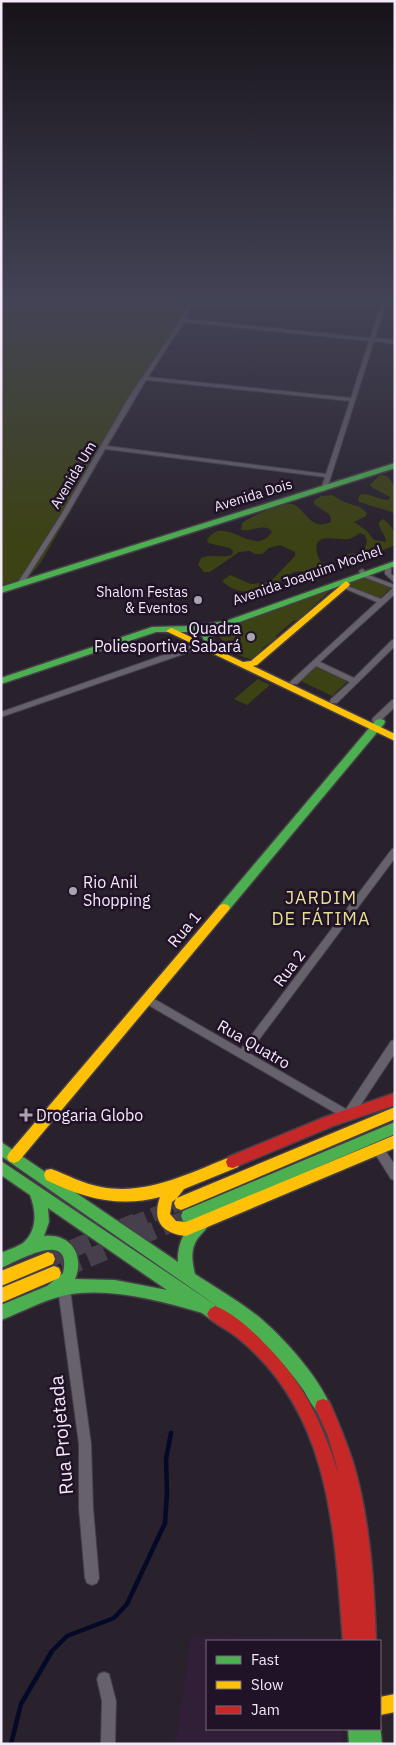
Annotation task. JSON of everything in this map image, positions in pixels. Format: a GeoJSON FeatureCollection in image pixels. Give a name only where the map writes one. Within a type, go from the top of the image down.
{"type":"FeatureCollection","features":[{"type":"Feature","properties":{"kind":"main road","name":"Avenida Dois"},"geometry":{"type":"LineString","coordinates":[[1,590],[395,465]]}},
{"type":"Feature","properties":{"kind":"main road","name":"Avenida Joaquim Mochel"},"geometry":{"type":"LineString","coordinates":[[214,625],[393,563]]}},
{"type":"Feature","properties":{"kind":"main road"},"geometry":{"type":"LineString","coordinates":[[214,625],[208,632],[208,640],[218,651],[238,663],[254,663],[342,586],[360,574]]}},
{"type":"Feature","properties":{"kind":"main road"},"geometry":{"type":"LineString","coordinates":[[228,620],[218,630],[217,641],[222,646],[377,723],[395,738]]}},
{"type":"Feature","properties":{"kind":"main road"},"geometry":{"type":"LineString","coordinates":[[1,682],[164,627],[186,629],[214,625]]}},
{"type":"Feature","properties":{"kind":"main road"},"geometry":{"type":"LineString","coordinates":[[164,627],[238,663],[395,729]]}},
{"type":"Feature","properties":{"kind":"main road","name":"Rua 1"},"geometry":{"type":"LineString","coordinates":[[14,1157],[377,723]]}},
{"type":"Feature","properties":{"kind":"main road"},"geometry":{"type":"LineString","coordinates":[[14,1157],[69,1184],[108,1196],[149,1193],[348,1115],[395,1099]]}},
{"type":"Feature","properties":{"kind":"main road"},"geometry":{"type":"LineString","coordinates":[[182,1203],[395,1113]]}},
{"type":"Feature","properties":{"kind":"main road"},"geometry":{"type":"LineString","coordinates":[[188,1216],[395,1128]]}},
{"type":"Feature","properties":{"kind":"main road"},"geometry":{"type":"LineString","coordinates":[[196,1176],[168,1194],[163,1205],[163,1215],[169,1223],[178,1229],[186,1229],[205,1222],[395,1141]]}},
{"type":"Feature","properties":{"kind":"main road"},"geometry":{"type":"LineString","coordinates":[[1,1148],[254,1323],[276,1342],[296,1364],[315,1390],[329,1416],[341,1444],[350,1477],[360,1539],[367,1640]]}},
{"type":"Feature","properties":{"kind":"main road"},"geometry":{"type":"LineString","coordinates":[[1,1167],[246,1335],[267,1354],[305,1403],[332,1467],[340,1501],[345,1540],[352,1640]]}},
{"type":"Feature","properties":{"kind":"main road"},"geometry":{"type":"LineString","coordinates":[[21,1252],[37,1239],[43,1223],[42,1207],[34,1190]]}},
{"type":"Feature","properties":{"kind":"main road"},"geometry":{"type":"LineString","coordinates":[[190,1279],[184,1264],[184,1248],[192,1232],[205,1222]]}},
{"type":"Feature","properties":{"kind":"main road"},"geometry":{"type":"LineString","coordinates":[[1,1261],[21,1252],[52,1243],[60,1245],[69,1252],[72,1265],[69,1276],[63,1283],[48,1293]]}},
{"type":"Feature","properties":{"kind":"main road"},"geometry":{"type":"LineString","coordinates":[[1,1279],[48,1259]]}},
{"type":"Feature","properties":{"kind":"main road"},"geometry":{"type":"LineString","coordinates":[[1,1296],[54,1273]]}},
{"type":"Feature","properties":{"kind":"main road"},"geometry":{"type":"LineString","coordinates":[[1,1313],[48,1293],[83,1287],[117,1288],[205,1306]]}},
{"type":"Feature","properties":{"kind":"main road"},"geometry":{"type":"LineString","coordinates":[[381,1706],[395,1703]]}},
{"type":"Feature","properties":{"kind":"main road"},"geometry":{"type":"LineString","coordinates":[[357,1730],[358,1744]]}},
{"type":"Feature","properties":{"kind":"main road"},"geometry":{"type":"LineString","coordinates":[[372,1730],[373,1744]]}},
{"type":"Feature","properties":{"kind":"street","name":"Avenida Um"},"geometry":{"type":"LineString","coordinates":[[20,584],[105,447],[142,381]]}},
{"type":"Feature","properties":{"kind":"street"},"geometry":{"type":"LineString","coordinates":[[176,381],[352,400]]}},
{"type":"Feature","properties":{"kind":"street"},"geometry":{"type":"LineString","coordinates":[[324,488],[358,381]]}},
{"type":"Feature","properties":{"kind":"street"},"geometry":{"type":"LineString","coordinates":[[105,447],[328,476]]}},
{"type":"Feature","properties":{"kind":"street"},"geometry":{"type":"LineString","coordinates":[[393,563],[388,574],[395,581]]}},
{"type":"Feature","properties":{"kind":"street"},"geometry":{"type":"LineString","coordinates":[[294,682],[395,588],[360,574]]}},
{"type":"Feature","properties":{"kind":"street"},"geometry":{"type":"LineString","coordinates":[[342,586],[382,602]]}},
{"type":"Feature","properties":{"kind":"street"},"geometry":{"type":"LineString","coordinates":[[334,701],[395,642]]}},
{"type":"Feature","properties":{"kind":"street"},"geometry":{"type":"LineString","coordinates":[[1,715],[201,645]]}},
{"type":"Feature","properties":{"kind":"street"},"geometry":{"type":"LineString","coordinates":[[315,663],[355,681]]}},
{"type":"Feature","properties":{"kind":"street"},"geometry":{"type":"LineString","coordinates":[[377,723],[395,702]]}},
{"type":"Feature","properties":{"kind":"street","name":"Rua 2"},"geometry":{"type":"LineString","coordinates":[[243,1054],[395,851]]}},
{"type":"Feature","properties":{"kind":"street","name":"Rua Quatro"},"geometry":{"type":"LineString","coordinates":[[146,999],[348,1115]]}},
{"type":"Feature","properties":{"kind":"street"},"geometry":{"type":"LineString","coordinates":[[348,1115],[395,1044]]}},
{"type":"Feature","properties":{"kind":"street"},"geometry":{"type":"LineString","coordinates":[[378,1149],[395,1175]]}},
{"type":"Feature","properties":{"kind":"street","name":"Rua Projetada"},"geometry":{"type":"LineString","coordinates":[[64,1289],[85,1444],[86,1508],[92,1578]]}},
{"type":"Feature","properties":{"kind":"street"},"geometry":{"type":"LineString","coordinates":[[104,1679],[110,1701],[108,1744]]}},
{"type":"Feature","properties":{"kind":"shaded area"},"geometry":{"type":"Polygon","coordinates":[[[191,1635],[338,1637],[338,1640],[206,1640],[206,1730],[342,1730],[342,1744],[175,1744],[191,1635]]]}},
{"type":"Feature","properties":{"kind":"green space"},"geometry":{"type":"Polygon","coordinates":[[[1,381],[146,381],[41,562],[29,577],[1,585],[1,381]]]}},
{"type":"Feature","properties":{"kind":"green space"},"geometry":{"type":"Polygon","coordinates":[[[380,475],[387,476],[395,486],[395,517],[392,512],[359,502],[358,498],[361,494],[388,500],[390,497],[370,485],[380,475]]]}},
{"type":"Feature","properties":{"kind":"green space"},"geometry":{"type":"Polygon","coordinates":[[[332,495],[344,502],[360,507],[367,513],[366,516],[354,522],[366,530],[374,540],[386,542],[379,522],[383,519],[387,522],[393,530],[395,545],[374,554],[365,562],[353,560],[346,554],[363,553],[367,542],[365,535],[360,533],[349,539],[322,539],[318,541],[317,552],[322,563],[325,565],[323,569],[292,573],[273,587],[258,593],[232,588],[222,581],[230,575],[251,584],[270,582],[295,556],[295,552],[280,545],[269,548],[262,554],[255,554],[250,551],[239,552],[210,572],[204,572],[198,565],[201,558],[232,555],[233,551],[230,548],[208,543],[207,540],[214,533],[222,531],[257,541],[265,539],[272,532],[269,529],[241,530],[242,523],[274,507],[292,504],[297,506],[313,522],[324,524],[331,522],[330,515],[314,504],[314,501],[321,496],[332,495]]]}},
{"type":"Feature","properties":{"kind":"green space"},"geometry":{"type":"Polygon","coordinates":[[[366,578],[391,588],[379,599],[347,586],[352,581],[366,578]]]}},
{"type":"Feature","properties":{"kind":"green space"},"geometry":{"type":"Polygon","coordinates":[[[334,587],[298,620],[293,621],[276,636],[276,639],[262,648],[262,651],[253,659],[243,657],[226,646],[222,641],[220,632],[228,625],[334,587]]]}},
{"type":"Feature","properties":{"kind":"green space"},"geometry":{"type":"Polygon","coordinates":[[[315,666],[348,681],[332,696],[299,680],[315,666]]]}},
{"type":"Feature","properties":{"kind":"green space"},"geometry":{"type":"Polygon","coordinates":[[[258,679],[270,685],[247,705],[234,699],[258,679]]]}},
{"type":"Feature","properties":{"kind":"waterway"},"geometry":{"type":"LineString","coordinates":[[11,1744],[21,1704],[52,1651],[67,1636],[114,1618],[127,1604],[165,1523],[167,1492],[166,1459],[171,1433]]}},
{"type":"Feature","properties":{"kind":"tunnel"},"geometry":{"type":"LineString","coordinates":[[133,1223],[181,1203]]}},
{"type":"Feature","properties":{"kind":"tunnel"},"geometry":{"type":"LineString","coordinates":[[171,1223],[188,1216]]}},
{"type":"Feature","properties":{"kind":"tunnel"},"geometry":{"type":"LineString","coordinates":[[48,1259],[136,1222]]}},
{"type":"Feature","properties":{"kind":"tunnel"},"geometry":{"type":"LineString","coordinates":[[63,1269],[174,1222]]}},
{"type":"Feature","properties":{"kind":"traffic: fast"},"geometry":{"type":"LineString","coordinates":[[1,590],[395,465]]}},
{"type":"Feature","properties":{"kind":"traffic: fast"},"geometry":{"type":"LineString","coordinates":[[1,681],[155,629],[191,629],[228,623],[395,563]]}},
{"type":"Feature","properties":{"kind":"traffic: fast"},"geometry":{"type":"LineString","coordinates":[[217,624],[210,629],[207,636],[210,644],[219,651]]}},
{"type":"Feature","properties":{"kind":"traffic: fast"},"geometry":{"type":"LineString","coordinates":[[224,908],[380,722]]}},
{"type":"Feature","properties":{"kind":"traffic: fast"},"geometry":{"type":"LineString","coordinates":[[188,1216],[395,1128]]}},
{"type":"Feature","properties":{"kind":"traffic: fast"},"geometry":{"type":"LineString","coordinates":[[1,1148],[254,1323],[301,1373],[323,1407]]}},
{"type":"Feature","properties":{"kind":"traffic: fast"},"geometry":{"type":"LineString","coordinates":[[1,1167],[215,1314]]}},
{"type":"Feature","properties":{"kind":"traffic: fast"},"geometry":{"type":"LineString","coordinates":[[26,1250],[41,1229],[41,1207],[35,1190]]}},
{"type":"Feature","properties":{"kind":"traffic: fast"},"geometry":{"type":"LineString","coordinates":[[190,1279],[185,1264],[185,1250],[190,1237],[201,1225]]}},
{"type":"Feature","properties":{"kind":"traffic: fast"},"geometry":{"type":"LineString","coordinates":[[1,1261],[27,1248],[49,1243],[61,1245],[66,1248],[71,1257],[70,1273],[68,1278],[53,1290]]}},
{"type":"Feature","properties":{"kind":"traffic: fast"},"geometry":{"type":"LineString","coordinates":[[1,1313],[49,1293],[65,1288],[82,1286],[132,1289],[197,1305]]}},
{"type":"Feature","properties":{"kind":"traffic: fast"},"geometry":{"type":"LineString","coordinates":[[357,1730],[358,1744]]}},
{"type":"Feature","properties":{"kind":"traffic: fast"},"geometry":{"type":"LineString","coordinates":[[372,1730],[373,1744]]}},
{"type":"Feature","properties":{"kind":"traffic: slow"},"geometry":{"type":"LineString","coordinates":[[242,665],[254,663],[346,584]]}},
{"type":"Feature","properties":{"kind":"traffic: slow"},"geometry":{"type":"LineString","coordinates":[[171,631],[395,738]]}},
{"type":"Feature","properties":{"kind":"traffic: slow"},"geometry":{"type":"LineString","coordinates":[[14,1157],[224,908]]}},
{"type":"Feature","properties":{"kind":"traffic: slow"},"geometry":{"type":"LineString","coordinates":[[181,1203],[395,1113]]}},
{"type":"Feature","properties":{"kind":"traffic: slow"},"geometry":{"type":"LineString","coordinates":[[178,1187],[166,1199],[163,1214],[172,1226],[186,1229],[395,1141]]}},
{"type":"Feature","properties":{"kind":"traffic: slow"},"geometry":{"type":"LineString","coordinates":[[51,1175],[75,1186],[101,1194],[135,1195],[168,1188],[233,1162]]}},
{"type":"Feature","properties":{"kind":"traffic: slow"},"geometry":{"type":"LineString","coordinates":[[1,1279],[48,1259]]}},
{"type":"Feature","properties":{"kind":"traffic: slow"},"geometry":{"type":"LineString","coordinates":[[1,1296],[54,1273]]}},
{"type":"Feature","properties":{"kind":"traffic: slow"},"geometry":{"type":"LineString","coordinates":[[381,1706],[395,1703]]}},
{"type":"Feature","properties":{"kind":"traffic: jam"},"geometry":{"type":"LineString","coordinates":[[233,1162],[330,1121],[395,1099]]}},
{"type":"Feature","properties":{"kind":"traffic: jam"},"geometry":{"type":"LineString","coordinates":[[215,1314],[246,1335],[277,1366],[301,1400],[319,1437],[331,1475],[340,1515],[346,1557],[352,1640]]}},
{"type":"Feature","properties":{"kind":"traffic: jam"},"geometry":{"type":"LineString","coordinates":[[323,1407],[345,1463],[352,1492],[361,1551],[367,1640]]}},
{"type":"Feature","properties":{"kind":"place","name":"Shalom Festas & Eventos"},"geometry":{"type":"Point","coordinates":[198,600]}},
{"type":"Feature","properties":{"kind":"place","name":"Quadra Poliesportiva Sabará"},"geometry":{"type":"Point","coordinates":[251,637]}},
{"type":"Feature","properties":{"kind":"place","name":"Rio Anil Shopping"},"geometry":{"type":"Point","coordinates":[73,891]}},
{"type":"Feature","properties":{"kind":"place","name":"Drogaria Globo"},"geometry":{"type":"Point","coordinates":[26,1115]}},
{"type":"Feature","properties":{"kind":"district","name":"JARDIM DE FÁTIMA"},"geometry":{"type":"Point","coordinates":[321,908]}}]}
